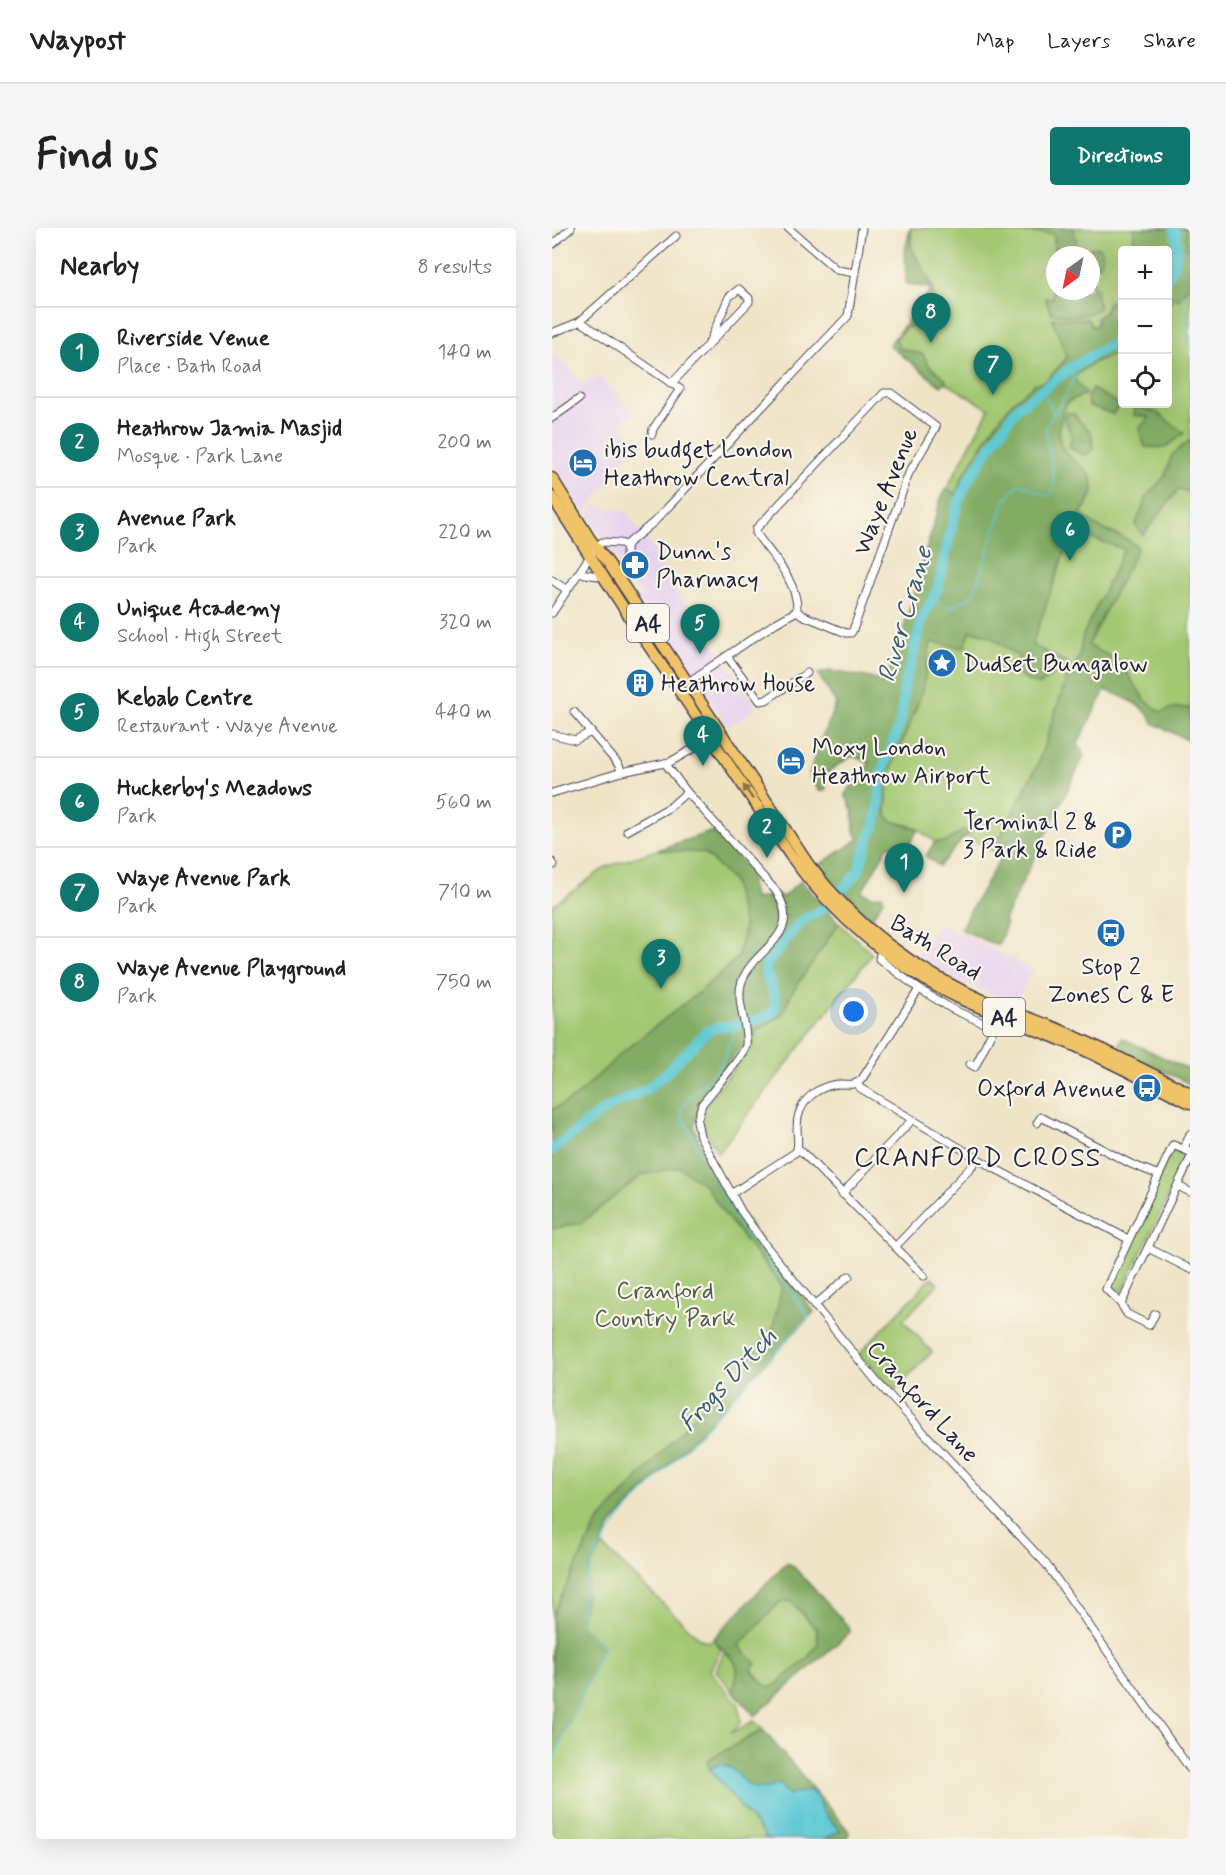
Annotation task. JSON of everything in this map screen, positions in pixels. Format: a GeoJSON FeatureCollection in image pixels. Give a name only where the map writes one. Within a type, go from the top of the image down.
{"type":"FeatureCollection","features":[{"type":"Feature","properties":{"kind":"highway","name":"Bath Road"},"geometry":{"type":"LineString","coordinates":[[552,478],[593,551]]}},
{"type":"Feature","properties":{"kind":"highway","name":"Bath Road"},"geometry":{"type":"LineString","coordinates":[[552,497],[687,683],[801,852],[822,888]]}},
{"type":"Feature","properties":{"kind":"highway","name":"Bath Road"},"geometry":{"type":"LineString","coordinates":[[611,576],[674,684],[790,855],[881,949],[948,993],[1077,1038],[1190,1093]]}},
{"type":"Feature","properties":{"kind":"highway"},"geometry":{"type":"LineString","coordinates":[[674,684],[687,683]]}},
{"type":"Feature","properties":{"kind":"highway","name":"Bath Road"},"geometry":{"type":"LineString","coordinates":[[837,904],[908,959],[952,985],[1001,1012],[1190,1103]]}},
{"type":"Feature","properties":{"kind":"street"},"geometry":{"type":"LineString","coordinates":[[552,245],[571,228]]}},
{"type":"Feature","properties":{"kind":"street"},"geometry":{"type":"LineString","coordinates":[[788,228],[837,270],[855,273]]}},
{"type":"Feature","properties":{"kind":"street"},"geometry":{"type":"LineString","coordinates":[[580,573],[611,576],[624,564],[626,545],[654,522],[846,319],[850,311],[862,228]]}},
{"type":"Feature","properties":{"kind":"street"},"geometry":{"type":"LineString","coordinates":[[552,333],[580,321],[676,236]]}},
{"type":"Feature","properties":{"kind":"street"},"geometry":{"type":"LineString","coordinates":[[671,384],[749,302],[749,298],[739,289],[729,296],[709,344]]}},
{"type":"Feature","properties":{"kind":"street"},"geometry":{"type":"LineString","coordinates":[[580,321],[680,391],[653,429],[652,434]]}},
{"type":"Feature","properties":{"kind":"street","name":"Waye Avenue"},"geometry":{"type":"LineString","coordinates":[[884,393],[891,393],[936,427],[909,473],[853,630],[851,633],[846,633],[797,611],[789,578],[762,542],[756,529],[884,393]]}},
{"type":"Feature","properties":{"kind":"street"},"geometry":{"type":"LineString","coordinates":[[552,418],[579,399]]}},
{"type":"Feature","properties":{"kind":"street"},"geometry":{"type":"LineString","coordinates":[[552,613],[593,551],[602,542],[626,545]]}},
{"type":"Feature","properties":{"kind":"street"},"geometry":{"type":"LineString","coordinates":[[552,580],[567,590]]}},
{"type":"Feature","properties":{"kind":"street"},"geometry":{"type":"LineString","coordinates":[[687,683],[797,611]]}},
{"type":"Feature","properties":{"kind":"street"},"geometry":{"type":"LineString","coordinates":[[727,656],[760,701],[766,700],[807,674]]}},
{"type":"Feature","properties":{"kind":"street"},"geometry":{"type":"LineString","coordinates":[[574,712],[619,765],[622,772]]}},
{"type":"Feature","properties":{"kind":"street"},"geometry":{"type":"LineString","coordinates":[[552,734],[575,740],[591,732]]}},
{"type":"Feature","properties":{"kind":"street"},"geometry":{"type":"LineString","coordinates":[[552,793],[622,772],[665,763],[712,738]]}},
{"type":"Feature","properties":{"kind":"street"},"geometry":{"type":"LineString","coordinates":[[627,831],[670,807],[687,792],[665,763]]}},
{"type":"Feature","properties":{"kind":"street","name":"Cranford Lane"},"geometry":{"type":"LineString","coordinates":[[687,792],[776,891],[785,910],[784,923],[779,934],[742,980],[740,992],[746,1048],[702,1104],[697,1121],[700,1136],[731,1194],[766,1246],[877,1382],[1046,1564],[1190,1769]]}},
{"type":"Feature","properties":{"kind":"street"},"geometry":{"type":"LineString","coordinates":[[881,949],[879,959],[919,989],[952,1009],[994,1028]]}},
{"type":"Feature","properties":{"kind":"street"},"geometry":{"type":"LineString","coordinates":[[858,1084],[919,989]]}},
{"type":"Feature","properties":{"kind":"street"},"geometry":{"type":"LineString","coordinates":[[975,1067],[1001,1012]]}},
{"type":"Feature","properties":{"kind":"street"},"geometry":{"type":"LineString","coordinates":[[858,1084],[838,1084],[822,1088],[807,1099],[796,1124],[798,1148],[924,1276]]}},
{"type":"Feature","properties":{"kind":"street"},"geometry":{"type":"LineString","coordinates":[[858,1084],[860,1088],[977,1159],[1128,1239]]}},
{"type":"Feature","properties":{"kind":"street"},"geometry":{"type":"LineString","coordinates":[[1037,1123],[1041,1117],[1131,1164],[1159,1175]]}},
{"type":"Feature","properties":{"kind":"street"},"geometry":{"type":"LineString","coordinates":[[842,1194],[912,1120]]}},
{"type":"Feature","properties":{"kind":"street"},"geometry":{"type":"LineString","coordinates":[[1155,1314],[1148,1328],[1126,1314],[1121,1304],[1106,1289],[1173,1144],[1187,1150],[1190,1134]]}},
{"type":"Feature","properties":{"kind":"street"},"geometry":{"type":"LineString","coordinates":[[731,1194],[790,1157],[798,1148]]}},
{"type":"Feature","properties":{"kind":"street"},"geometry":{"type":"LineString","coordinates":[[895,1247],[977,1159]]}},
{"type":"Feature","properties":{"kind":"street"},"geometry":{"type":"LineString","coordinates":[[1121,1304],[1190,1159]]}},
{"type":"Feature","properties":{"kind":"street"},"geometry":{"type":"LineString","coordinates":[[1178,1186],[1190,1192]]}},
{"type":"Feature","properties":{"kind":"street"},"geometry":{"type":"LineString","coordinates":[[1148,1248],[1190,1269]]}},
{"type":"Feature","properties":{"kind":"street"},"geometry":{"type":"LineString","coordinates":[[814,1306],[849,1276]]}},
{"type":"Feature","properties":{"kind":"shaded area"},"geometry":{"type":"Polygon","coordinates":[[[552,353],[584,384],[599,377],[633,413],[622,426],[640,441],[585,513],[552,461],[552,353]]]}},
{"type":"Feature","properties":{"kind":"shaded area"},"geometry":{"type":"Polygon","coordinates":[[[595,505],[626,512],[663,562],[661,572],[724,658],[757,708],[729,726],[638,600],[642,596],[589,517],[595,505]]]}},
{"type":"Feature","properties":{"kind":"shaded area"},"geometry":{"type":"Polygon","coordinates":[[[939,924],[1032,970],[1015,1004],[956,979],[915,954],[939,924]]]}},
{"type":"Feature","properties":{"kind":"green space"},"geometry":{"type":"Polygon","coordinates":[[[910,228],[911,247],[932,289],[906,284],[905,251],[910,228]]]}},
{"type":"Feature","properties":{"kind":"green space"},"geometry":{"type":"Polygon","coordinates":[[[911,228],[1190,228],[1190,741],[1153,723],[1140,707],[1129,700],[1068,674],[1038,764],[993,851],[966,836],[939,866],[926,856],[935,842],[915,827],[891,821],[886,813],[888,777],[922,693],[930,642],[1031,397],[1046,381],[1035,384],[995,425],[962,478],[956,495],[947,488],[989,409],[945,382],[941,386],[889,345],[932,288],[911,247],[911,228]]]}},
{"type":"Feature","properties":{"kind":"green space"},"geometry":{"type":"Polygon","coordinates":[[[987,228],[1074,228],[1077,246],[1054,246],[1054,234],[987,231],[987,228]]]}},
{"type":"Feature","properties":{"kind":"green space"},"geometry":{"type":"Polygon","coordinates":[[[1134,228],[1186,228],[1187,247],[1190,251],[1190,287],[1179,300],[1173,297],[1172,299],[1172,246],[1133,246],[1134,228]]]}},
{"type":"Feature","properties":{"kind":"green space"},"geometry":{"type":"Polygon","coordinates":[[[932,289],[935,299],[920,310],[918,321],[913,326],[905,328],[896,339],[899,348],[923,354],[930,366],[946,380],[941,386],[889,345],[932,289]]]}},
{"type":"Feature","properties":{"kind":"green space"},"geometry":{"type":"Polygon","coordinates":[[[1045,298],[1046,300],[1098,300],[1100,307],[1083,315],[1051,313],[1045,298]]]}},
{"type":"Feature","properties":{"kind":"green space"},"geometry":{"type":"Polygon","coordinates":[[[1109,301],[1115,304],[1118,302],[1118,356],[1102,358],[1074,377],[1086,394],[1067,402],[1060,423],[1059,438],[1063,449],[1091,477],[1092,495],[1081,513],[1096,526],[1138,547],[1088,645],[1119,661],[1145,700],[1161,712],[1172,708],[1190,708],[1190,741],[1153,723],[1140,706],[1105,690],[1078,744],[1084,756],[1004,920],[1006,925],[998,946],[960,929],[1001,857],[993,851],[1038,764],[1068,674],[1058,671],[1041,685],[1027,681],[1014,670],[1020,658],[988,635],[971,631],[964,648],[931,642],[922,693],[888,777],[886,813],[891,821],[918,829],[909,846],[888,846],[862,892],[874,897],[882,895],[884,899],[871,919],[819,865],[859,839],[854,831],[853,812],[845,794],[870,763],[852,756],[830,770],[825,791],[819,791],[809,775],[836,703],[818,674],[830,671],[883,680],[895,659],[941,498],[947,488],[956,495],[962,478],[995,425],[1013,402],[1035,384],[1046,381],[1067,358],[1052,318],[1088,319],[1092,327],[1097,325],[1097,318],[1105,312],[1109,301]],[[1084,536],[1070,537],[1032,645],[1073,666],[1079,658],[1083,635],[1124,549],[1084,536]]]}},
{"type":"Feature","properties":{"kind":"green space"},"geometry":{"type":"Polygon","coordinates":[[[1092,389],[1116,402],[1118,406],[1113,414],[1089,406],[1087,398],[1092,389]]]}},
{"type":"Feature","properties":{"kind":"green space"},"geometry":{"type":"Polygon","coordinates":[[[1135,408],[1156,412],[1184,433],[1165,448],[1145,447],[1139,429],[1149,417],[1134,415],[1135,408]]]}},
{"type":"Feature","properties":{"kind":"green space"},"geometry":{"type":"Polygon","coordinates":[[[1066,413],[1073,413],[1092,435],[1093,450],[1086,455],[1069,447],[1072,436],[1064,418],[1066,413]]]}},
{"type":"Feature","properties":{"kind":"green space"},"geometry":{"type":"Polygon","coordinates":[[[1190,440],[1190,492],[1178,490],[1143,535],[1135,525],[1148,495],[1165,476],[1172,455],[1190,440]]]}},
{"type":"Feature","properties":{"kind":"green space"},"geometry":{"type":"Polygon","coordinates":[[[964,830],[971,832],[939,866],[926,856],[935,842],[946,842],[964,830]]]}},
{"type":"Feature","properties":{"kind":"green space"},"geometry":{"type":"Polygon","coordinates":[[[713,831],[749,870],[754,899],[773,895],[783,897],[801,881],[810,893],[552,1147],[552,906],[606,867],[713,831]]]}},
{"type":"Feature","properties":{"kind":"green space"},"geometry":{"type":"Polygon","coordinates":[[[713,831],[749,870],[754,899],[773,895],[783,897],[801,881],[839,923],[791,994],[783,1014],[758,1030],[751,1049],[738,1050],[701,1101],[694,1127],[701,1145],[732,1202],[814,1312],[612,1524],[590,1567],[581,1625],[604,1647],[552,1763],[552,1617],[557,1605],[598,1522],[713,1396],[737,1374],[773,1328],[782,1286],[723,1212],[706,1186],[679,1167],[642,1175],[581,1223],[552,1229],[552,1110],[577,1096],[619,1055],[704,988],[738,957],[744,927],[733,882],[705,853],[658,850],[713,831]]]}},
{"type":"Feature","properties":{"kind":"green space"},"geometry":{"type":"Polygon","coordinates":[[[826,911],[872,954],[718,1153],[700,1121],[705,1105],[748,1050],[750,1033],[826,911]]]}},
{"type":"Feature","properties":{"kind":"green space"},"geometry":{"type":"Polygon","coordinates":[[[1122,1038],[1190,1070],[1190,1084],[1118,1048],[1122,1038]]]}},
{"type":"Feature","properties":{"kind":"green space","name":"Cranford Country Park"},"geometry":{"type":"Polygon","coordinates":[[[738,1050],[699,1105],[694,1124],[695,1133],[746,1220],[814,1312],[612,1524],[590,1567],[588,1577],[603,1546],[699,1638],[708,1642],[713,1639],[721,1649],[710,1671],[739,1705],[741,1722],[731,1733],[754,1721],[763,1730],[707,1761],[710,1769],[767,1839],[552,1839],[552,1156],[738,1050]]]}},
{"type":"Feature","properties":{"kind":"green space"},"geometry":{"type":"Polygon","coordinates":[[[1173,1149],[1188,1157],[1119,1298],[1109,1287],[1173,1149]]]}},
{"type":"Feature","properties":{"kind":"green space"},"geometry":{"type":"Polygon","coordinates":[[[932,1277],[938,1284],[903,1320],[932,1352],[894,1391],[859,1354],[932,1277]]]}},
{"type":"Feature","properties":{"kind":"green space"},"geometry":{"type":"Polygon","coordinates":[[[786,1563],[792,1565],[849,1627],[850,1632],[755,1716],[733,1691],[737,1671],[734,1661],[713,1639],[786,1563]],[[791,1601],[780,1602],[739,1646],[756,1664],[751,1669],[765,1686],[773,1687],[807,1659],[818,1644],[817,1630],[791,1601]]]}},
{"type":"Feature","properties":{"kind":"green space"},"geometry":{"type":"Polygon","coordinates":[[[791,1600],[817,1630],[818,1644],[807,1659],[773,1688],[765,1686],[751,1668],[756,1664],[738,1646],[780,1602],[791,1600]]]}},
{"type":"Feature","properties":{"kind":"green space"},"geometry":{"type":"Polygon","coordinates":[[[724,1651],[737,1668],[733,1691],[716,1671],[724,1651]]]}},
{"type":"Feature","properties":{"kind":"green space"},"geometry":{"type":"Polygon","coordinates":[[[763,1730],[847,1829],[848,1837],[825,1839],[840,1830],[822,1811],[817,1797],[809,1790],[788,1795],[751,1787],[728,1766],[719,1764],[710,1769],[707,1760],[763,1730]]]}},
{"type":"Feature","properties":{"kind":"water"},"geometry":{"type":"Polygon","coordinates":[[[719,1764],[735,1771],[745,1782],[757,1788],[779,1784],[789,1795],[809,1790],[817,1797],[822,1811],[840,1831],[825,1839],[767,1839],[710,1769],[719,1764]]]}},
{"type":"Feature","properties":{"kind":"waterway","name":"River Crane"},"geometry":{"type":"LineString","coordinates":[[1172,269],[1177,253],[1174,228]]}},
{"type":"Feature","properties":{"kind":"waterway"},"geometry":{"type":"LineString","coordinates":[[1183,296],[1188,345]]}},
{"type":"Feature","properties":{"kind":"waterway","name":"River Crane"},"geometry":{"type":"LineString","coordinates":[[750,1022],[772,1014],[775,1007],[766,965],[800,922],[829,905],[858,872],[875,826],[880,797],[880,778],[901,720],[905,681],[921,622],[938,588],[953,521],[970,477],[1017,408],[1074,366],[1118,339]]}},
{"type":"Feature","properties":{"kind":"waterway"},"geometry":{"type":"LineString","coordinates":[[1063,400],[1074,379],[1074,366]]}},
{"type":"Feature","properties":{"kind":"waterway","name":"River Crane"},"geometry":{"type":"LineString","coordinates":[[1041,391],[1044,395]]}},
{"type":"Feature","properties":{"kind":"waterway"},"geometry":{"type":"LineString","coordinates":[[1046,397],[1054,414]]}},
{"type":"Feature","properties":{"kind":"waterway"},"geometry":{"type":"LineString","coordinates":[[945,606],[950,608],[973,595],[1005,500],[1019,484],[1051,496],[1054,478],[1046,431],[1048,422],[1062,401]]}},
{"type":"Feature","properties":{"kind":"waterway"},"geometry":{"type":"LineString","coordinates":[[932,602],[941,605]]}},
{"type":"Feature","properties":{"kind":"waterway","name":"River Crane"},"geometry":{"type":"LineString","coordinates":[[552,1150],[605,1109],[648,1088],[707,1031],[745,1024]]}},
{"type":"Feature","properties":{"kind":"waterway","name":"Frogs Ditch"},"geometry":{"type":"LineString","coordinates":[[552,1763],[604,1647],[581,1625],[587,1582],[600,1549],[620,1518],[809,1317],[737,1221],[680,1112],[693,1094],[718,1069],[738,1025]]}},
{"type":"Feature","properties":{"kind":"place","name":"Waye Avenue Playground"},"geometry":{"type":"Point","coordinates":[931,343]}},
{"type":"Feature","properties":{"kind":"place","name":"Waye Avenue Park"},"geometry":{"type":"Point","coordinates":[993,395]}},
{"type":"Feature","properties":{"kind":"place","name":"ibis budget London Heathrow Central"},"geometry":{"type":"Point","coordinates":[583,463]}},
{"type":"Feature","properties":{"kind":"place","name":"Huckerby's Meadows"},"geometry":{"type":"Point","coordinates":[1070,561]}},
{"type":"Feature","properties":{"kind":"place","name":"Dunn's Pharmacy"},"geometry":{"type":"Point","coordinates":[635,565]}},
{"type":"Feature","properties":{"kind":"place","name":"Kebab Centre"},"geometry":{"type":"Point","coordinates":[700,654]}},
{"type":"Feature","properties":{"kind":"place","name":"Dudset Bungalow"},"geometry":{"type":"Point","coordinates":[942,663]}},
{"type":"Feature","properties":{"kind":"place","name":"Heathrow House"},"geometry":{"type":"Point","coordinates":[640,683]}},
{"type":"Feature","properties":{"kind":"place","name":"Moxy London Heathrow Airport"},"geometry":{"type":"Point","coordinates":[791,761]}},
{"type":"Feature","properties":{"kind":"place","name":"Unique Academy"},"geometry":{"type":"Point","coordinates":[703,766]}},
{"type":"Feature","properties":{"kind":"place","name":"Terminal 2 & 3 Park & Ride"},"geometry":{"type":"Point","coordinates":[1118,835]}},
{"type":"Feature","properties":{"kind":"place","name":"Heathrow Jamia Masjid"},"geometry":{"type":"Point","coordinates":[767,858]}},
{"type":"Feature","properties":{"kind":"place","name":"Riverside Venue"},"geometry":{"type":"Point","coordinates":[904,893]}},
{"type":"Feature","properties":{"kind":"place","name":"Stop 2 Zones C & E"},"geometry":{"type":"Point","coordinates":[1111,933]}},
{"type":"Feature","properties":{"kind":"place","name":"Avenue Park"},"geometry":{"type":"Point","coordinates":[661,989]}},
{"type":"Feature","properties":{"kind":"place","name":"Oxford Avenue"},"geometry":{"type":"Point","coordinates":[1147,1088]}},
{"type":"Feature","properties":{"kind":"district","name":"CRANFORD CROSS"},"geometry":{"type":"Point","coordinates":[978,1157]}}]}
